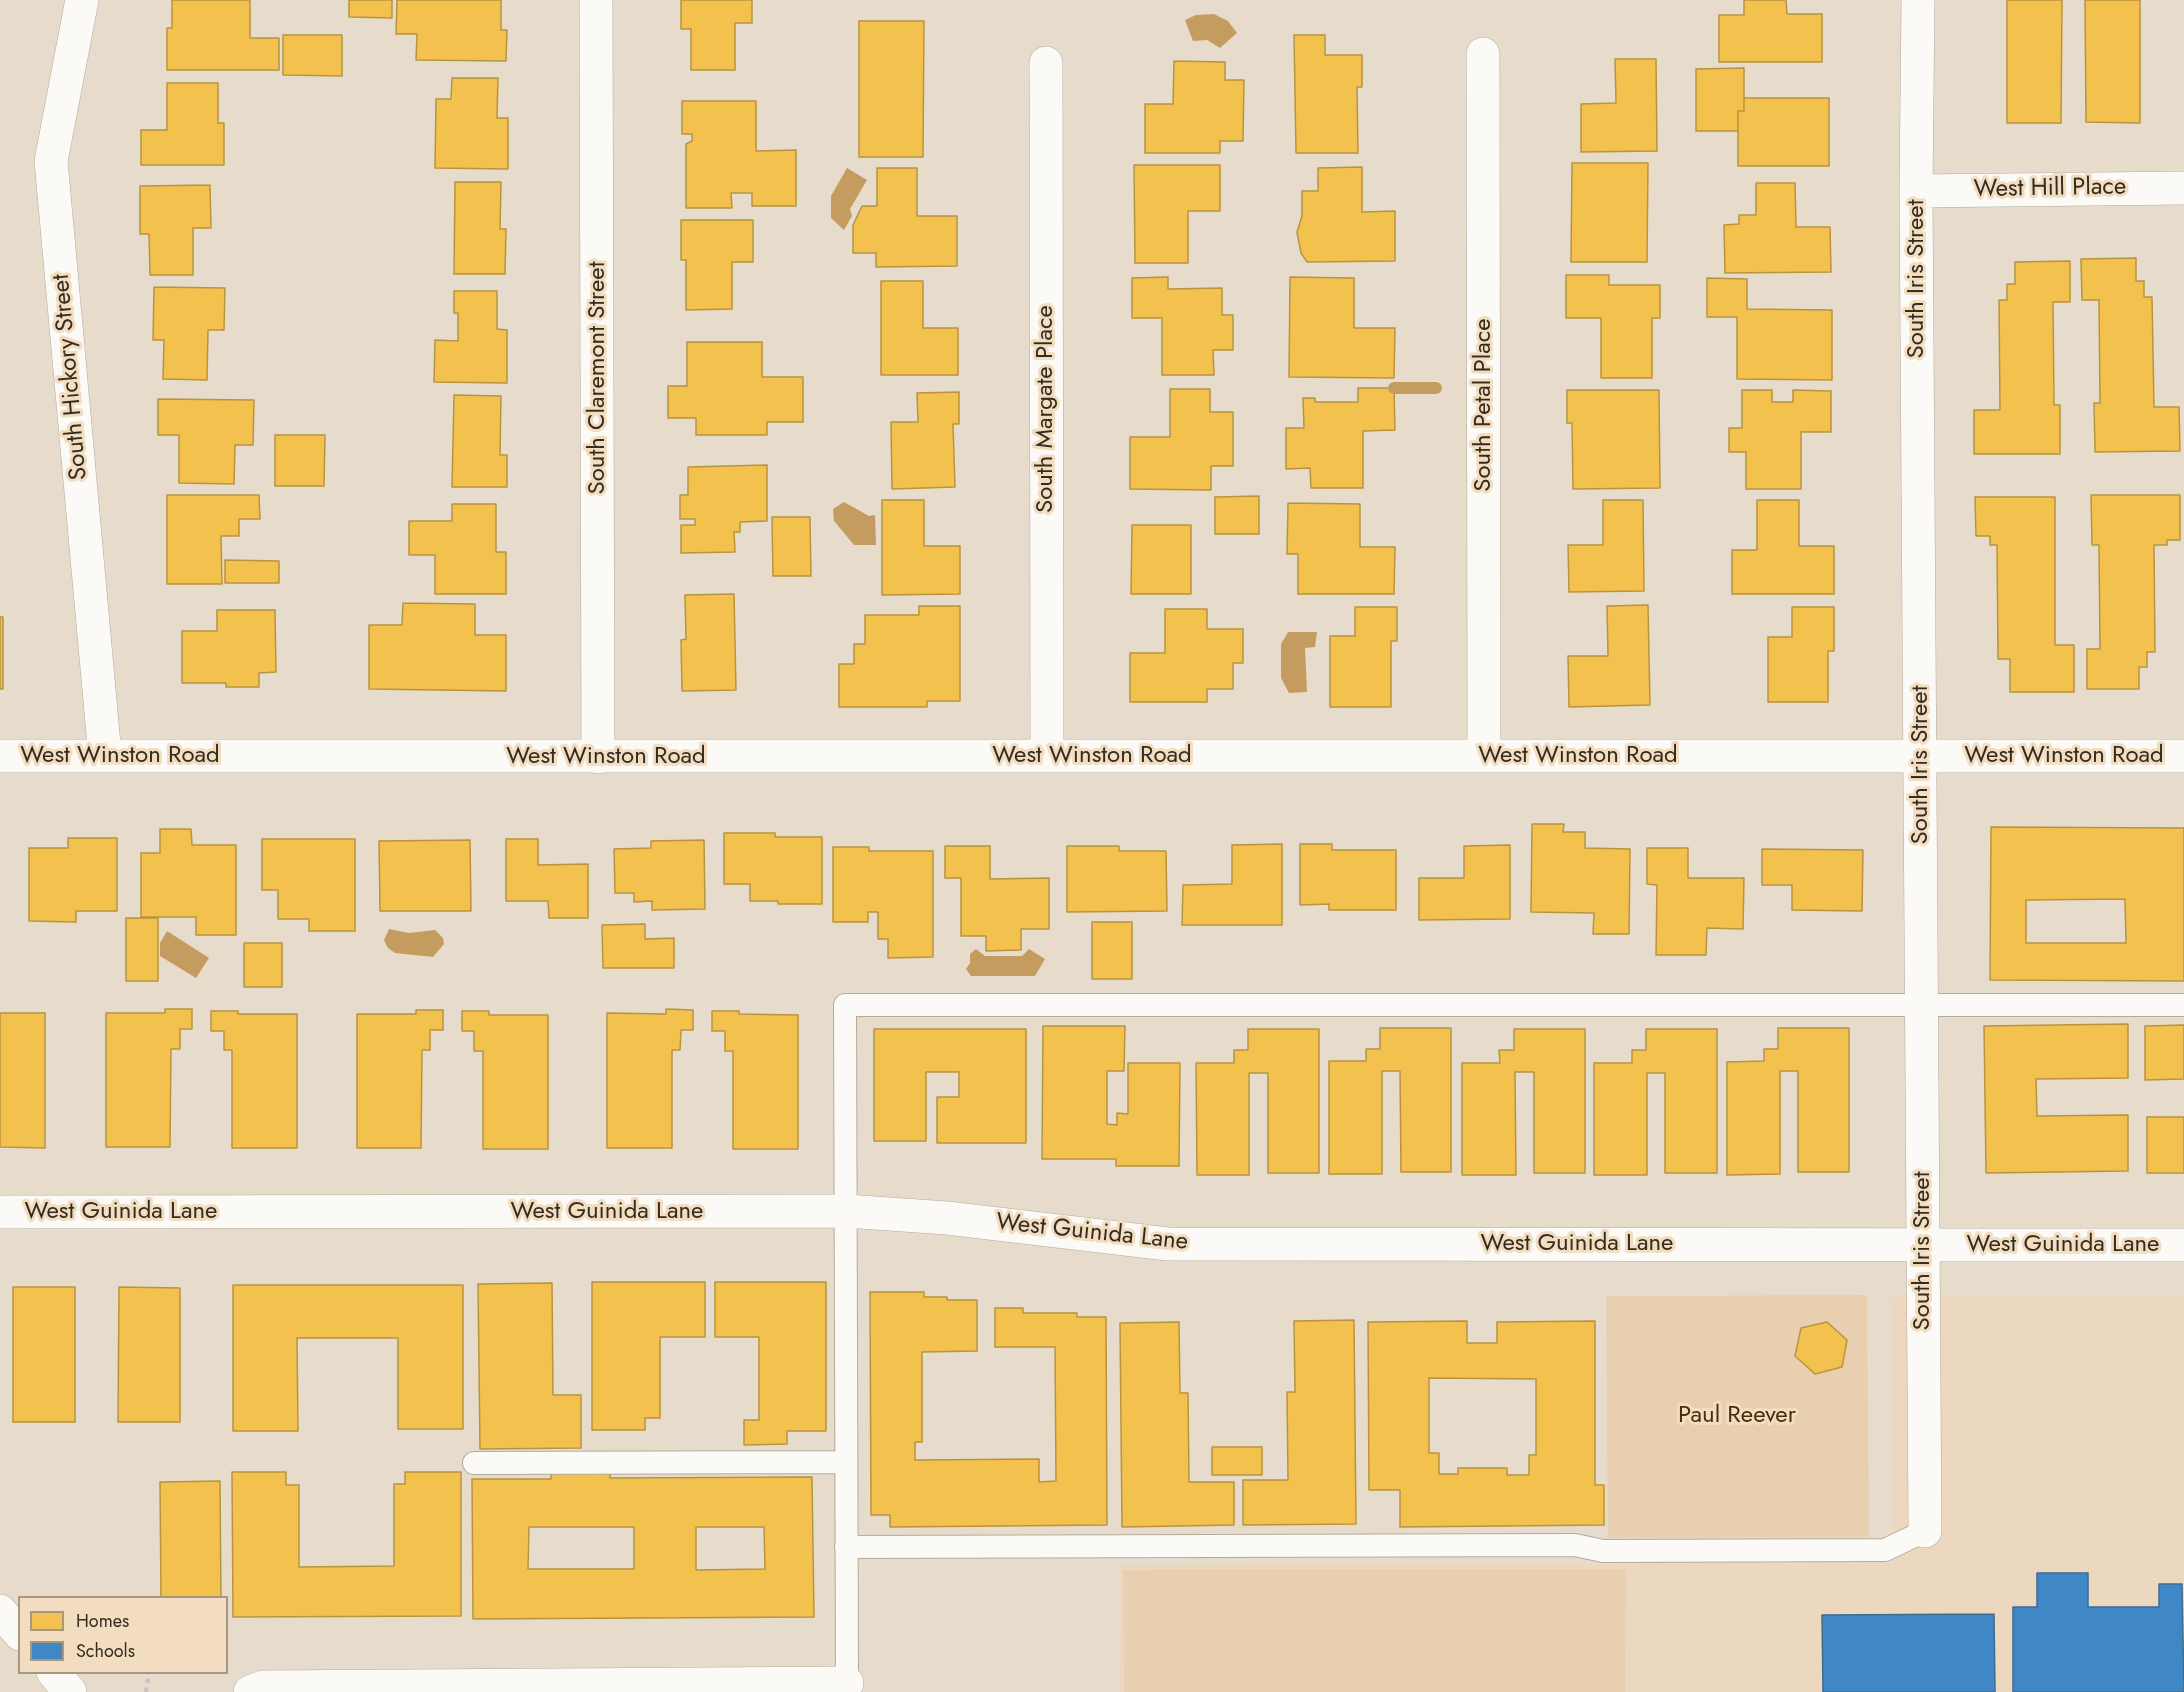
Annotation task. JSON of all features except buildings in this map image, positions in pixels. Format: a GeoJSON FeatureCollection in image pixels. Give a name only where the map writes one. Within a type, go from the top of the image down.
{"type":"FeatureCollection","features":[{"type":"Feature","properties":{"kind":"street","name":"South Hickory Street"},"geometry":{"type":"LineString","coordinates":[[82,0],[51,161],[105,756]]}},
{"type":"Feature","properties":{"kind":"street","name":"South Claremont Street"},"geometry":{"type":"LineString","coordinates":[[596,0],[598,757]]}},
{"type":"Feature","properties":{"kind":"street","name":"South Iris Street"},"geometry":{"type":"LineString","coordinates":[[1918,0],[1916,191],[1925,1531]]}},
{"type":"Feature","properties":{"kind":"street","name":"South Petal Place"},"geometry":{"type":"LineString","coordinates":[[1483,54],[1484,756]]}},
{"type":"Feature","properties":{"kind":"street","name":"South Margate Place"},"geometry":{"type":"LineString","coordinates":[[1046,63],[1047,756]]}},
{"type":"Feature","properties":{"kind":"street","name":"West Hill Place"},"geometry":{"type":"LineString","coordinates":[[1916,191],[2184,188]]}},
{"type":"Feature","properties":{"kind":"street","name":"West Winston Road"},"geometry":{"type":"LineString","coordinates":[[0,756],[2184,756]]}},
{"type":"Feature","properties":{"kind":"street","name":"West Guinida Lane"},"geometry":{"type":"LineString","coordinates":[[0,1212],[846,1212],[947,1218],[1168,1244],[2184,1245]]}},
{"type":"Feature","properties":{"kind":"street"},"geometry":{"type":"LineString","coordinates":[[0,1611],[18,1632]]}},
{"type":"Feature","properties":{"kind":"street"},"geometry":{"type":"LineString","coordinates":[[55,1674],[70,1692]]}},
{"type":"Feature","properties":{"kind":"street"},"geometry":{"type":"LineString","coordinates":[[250,1692],[263,1687],[847,1683]]}},
{"type":"Feature","properties":{"kind":"lane"},"geometry":{"type":"LineString","coordinates":[[847,1683],[845,1005],[2184,1005]]}},
{"type":"Feature","properties":{"kind":"lane"},"geometry":{"type":"LineString","coordinates":[[474,1463],[845,1462]]}},
{"type":"Feature","properties":{"kind":"lane"},"geometry":{"type":"LineString","coordinates":[[846,1547],[1575,1545],[1603,1551],[1885,1550],[1925,1531]]}},
{"type":"Feature","properties":{"kind":"path"},"geometry":{"type":"LineString","coordinates":[[146,1692],[149,1674]]}},
{"type":"Feature","properties":{"kind":"shaded area"},"geometry":{"type":"Polygon","coordinates":[[[1214,14],[1228,21],[1237,33],[1220,48],[1207,40],[1193,41],[1185,20],[1196,15],[1214,14]]]}},
{"type":"Feature","properties":{"kind":"shaded area"},"geometry":{"type":"Polygon","coordinates":[[[847,168],[867,180],[850,209],[852,216],[844,230],[831,218],[831,196],[847,168]]]}},
{"type":"Feature","properties":{"kind":"shaded area"},"geometry":{"type":"Polygon","coordinates":[[[844,502],[869,516],[875,515],[876,545],[854,545],[834,521],[833,509],[844,502]]]}},
{"type":"Feature","properties":{"kind":"shaded area"},"geometry":{"type":"Polygon","coordinates":[[[1288,632],[1317,632],[1315,647],[1305,648],[1307,692],[1289,693],[1281,678],[1281,644],[1288,632]]]}},
{"type":"Feature","properties":{"kind":"shaded area"},"geometry":{"type":"Polygon","coordinates":[[[389,929],[409,933],[435,930],[443,938],[444,944],[433,957],[395,953],[388,948],[384,940],[389,929]]]}},
{"type":"Feature","properties":{"kind":"shaded area"},"geometry":{"type":"Polygon","coordinates":[[[167,931],[209,958],[196,978],[160,956],[160,943],[167,931]]]}},
{"type":"Feature","properties":{"kind":"shaded area"},"geometry":{"type":"Polygon","coordinates":[[[976,949],[985,956],[1022,956],[1029,949],[1045,959],[1035,976],[971,976],[966,969],[970,963],[970,954],[976,949]]]}},
{"type":"Feature","properties":{"kind":"shaded area"},"geometry":{"type":"Polygon","coordinates":[[[1891,1297],[2184,1297],[2184,1692],[1120,1692],[1120,1565],[1893,1563],[1891,1297]]]}},
{"type":"Feature","properties":{"kind":"green space","name":"Paul Reever"},"geometry":{"type":"Polygon","coordinates":[[[1867,1295],[1869,1537],[1608,1538],[1606,1296],[1867,1295]]]}},
{"type":"Feature","properties":{"kind":"green space"},"geometry":{"type":"Polygon","coordinates":[[[1626,1569],[1625,1692],[1124,1692],[1123,1570],[1626,1569]]]}},
{"type":"Feature","properties":{"kind":"waterway"},"geometry":{"type":"LineString","coordinates":[[1394,388],[1436,388]]}}]}
